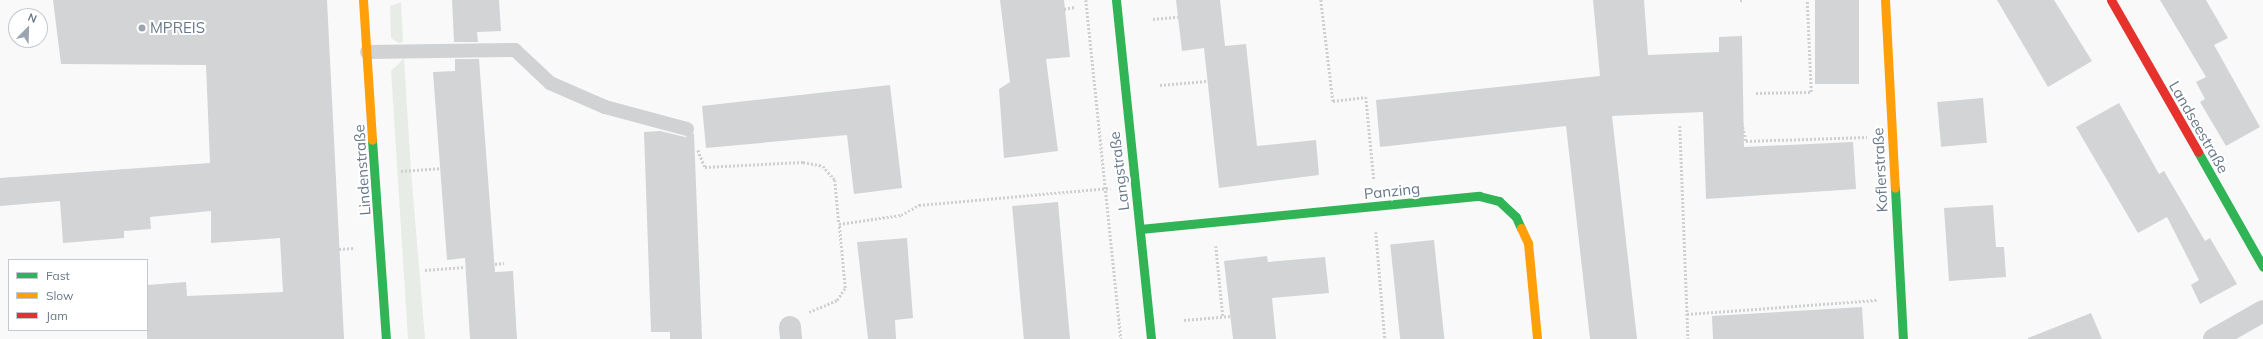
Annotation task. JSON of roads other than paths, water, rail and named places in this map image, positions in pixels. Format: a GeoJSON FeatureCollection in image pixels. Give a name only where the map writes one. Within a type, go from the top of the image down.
{"type":"FeatureCollection","features":[{"type":"Feature","properties":{"kind":"street","name":"Lindenstraße"},"geometry":{"type":"LineString","coordinates":[[363,0],[386,339]]}},
{"type":"Feature","properties":{"kind":"street","name":"Langstraße"},"geometry":{"type":"LineString","coordinates":[[1116,0],[1133,186],[1140,229],[1151,339]]}},
{"type":"Feature","properties":{"kind":"street","name":"Koflerstraße"},"geometry":{"type":"LineString","coordinates":[[1886,0],[1903,339]]}},
{"type":"Feature","properties":{"kind":"street","name":"Landseestraße"},"geometry":{"type":"LineString","coordinates":[[2111,0],[2263,267]]}},
{"type":"Feature","properties":{"kind":"street","name":"Panzing"},"geometry":{"type":"LineString","coordinates":[[1140,229],[1479,196],[1499,201],[1508,208],[1528,243],[1537,339]]}},
{"type":"Feature","properties":{"kind":"street"},"geometry":{"type":"LineString","coordinates":[[2214,339],[2263,311]]}},
{"type":"Feature","properties":{"kind":"lane"},"geometry":{"type":"LineString","coordinates":[[367,52],[515,50],[550,83],[605,107],[687,129]]}},
{"type":"Feature","properties":{"kind":"place","name":"MPREIS"},"geometry":{"type":"Point","coordinates":[142,28]}}]}
